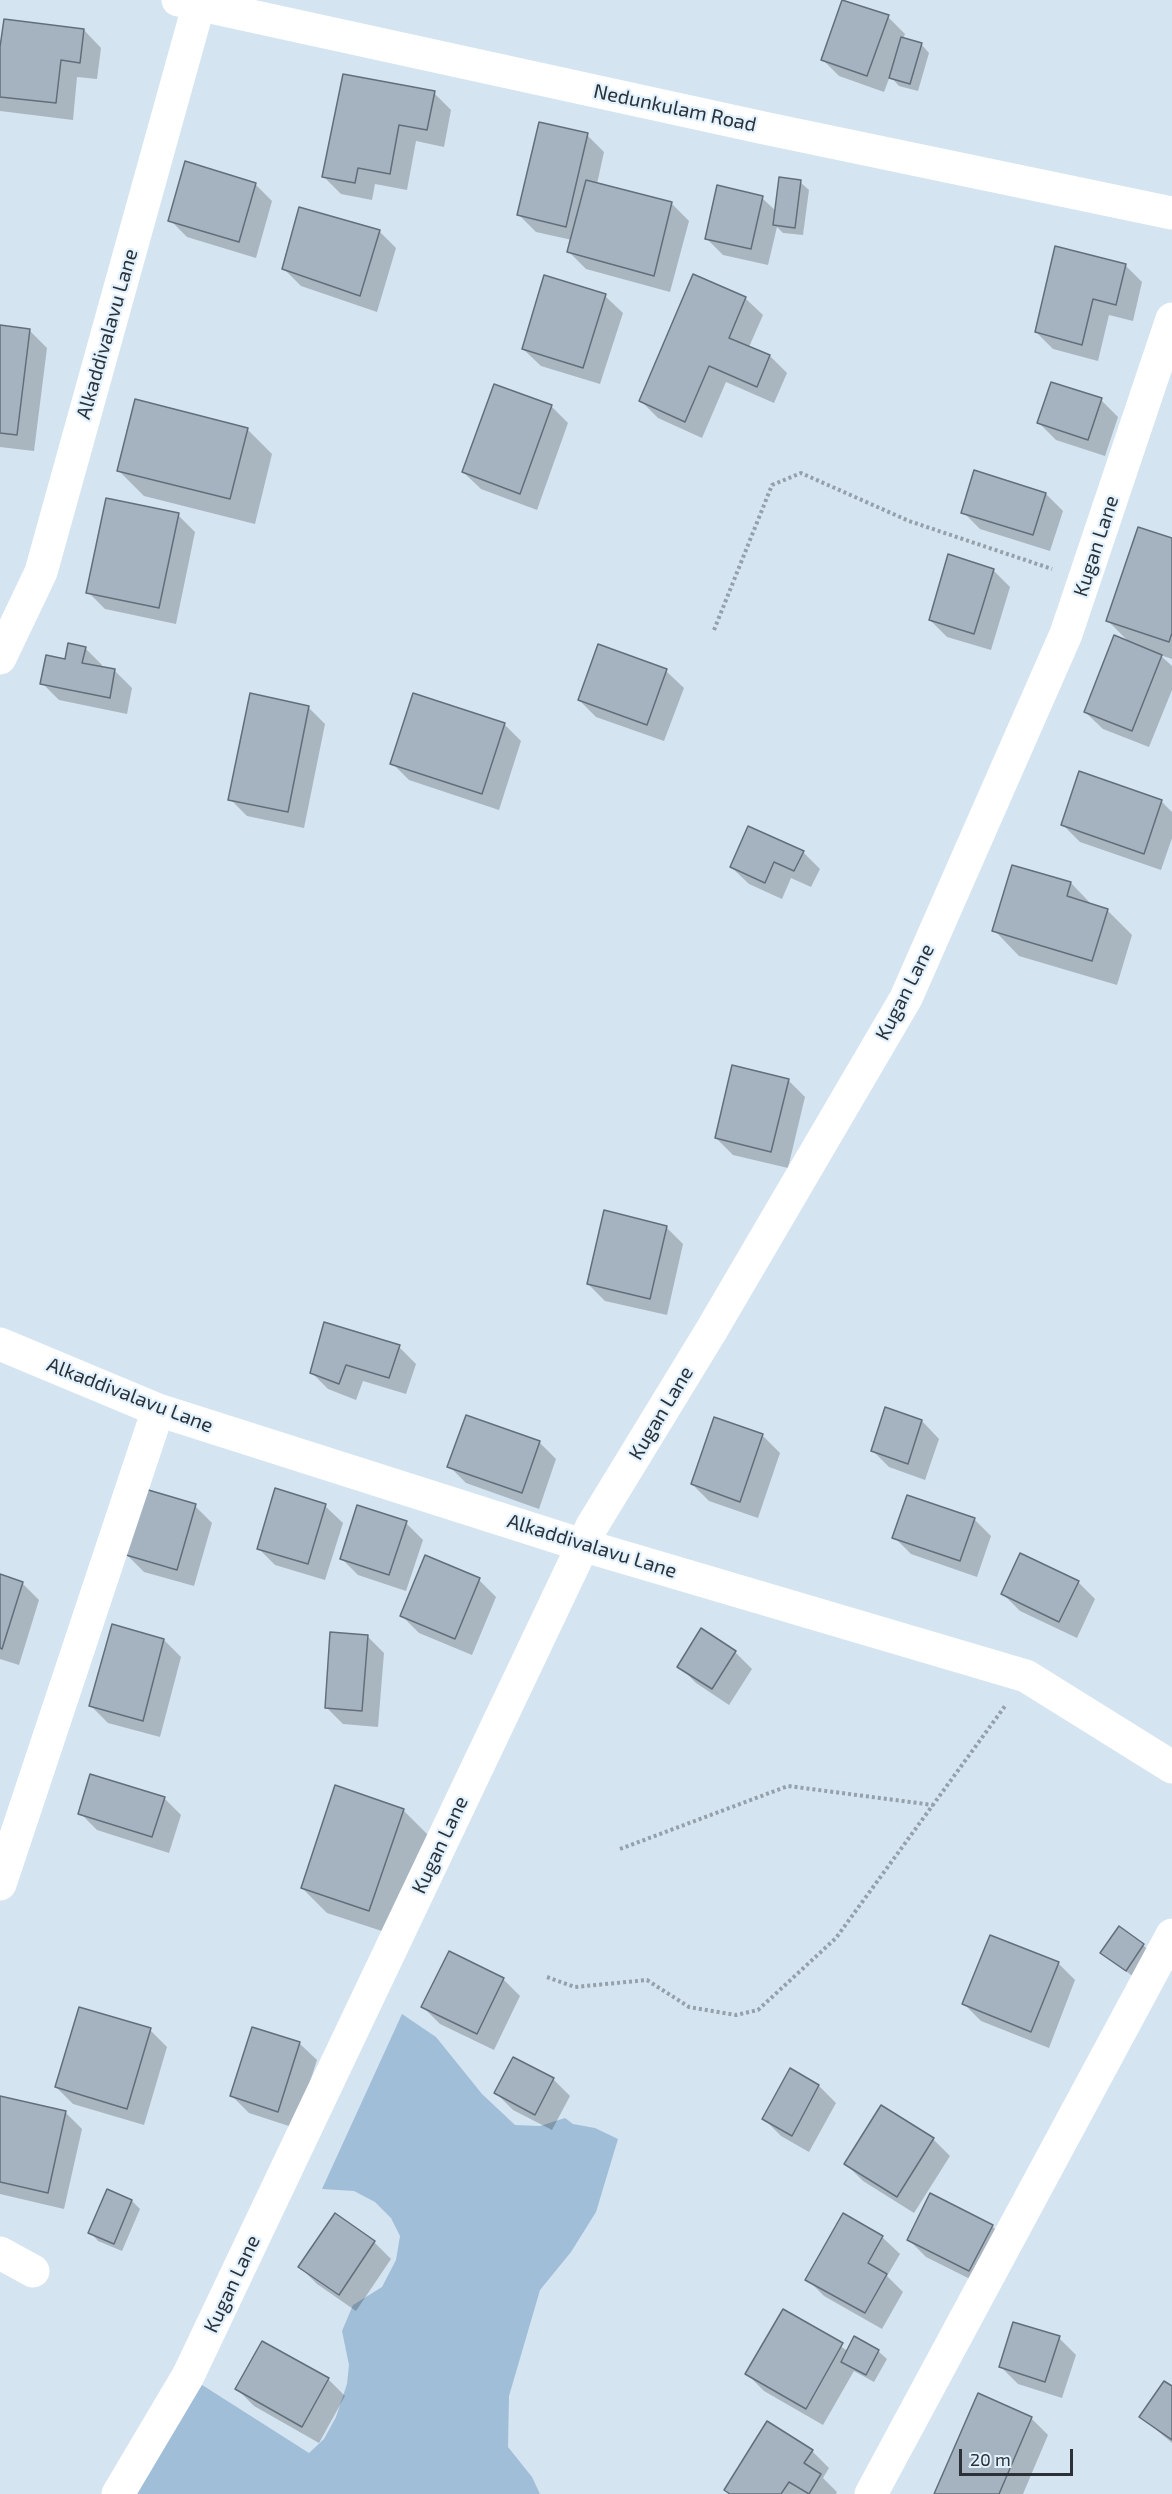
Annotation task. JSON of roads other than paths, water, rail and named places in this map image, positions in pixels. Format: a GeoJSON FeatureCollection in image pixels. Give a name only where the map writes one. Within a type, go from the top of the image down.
{"type":"FeatureCollection","features":[{"type":"Feature","properties":{"kind":"street","name":"Nedunkulam Road"},"geometry":{"type":"LineString","coordinates":[[192,1],[764,128],[1172,213]]}},
{"type":"Feature","properties":{"kind":"street","name":"Alkaddivalavu Lane"},"geometry":{"type":"LineString","coordinates":[[0,658],[41,572],[192,1]]}},
{"type":"Feature","properties":{"kind":"street","name":"Kugan Lane"},"geometry":{"type":"LineString","coordinates":[[117,2494],[188,2376],[582,1545],[906,998],[1066,634],[1172,319]]}},
{"type":"Feature","properties":{"kind":"street","name":"Alkaddivalavu Lane"},"geometry":{"type":"LineString","coordinates":[[0,1344],[158,1410],[582,1545],[1026,1676],[1172,1767]]}},
{"type":"Feature","properties":{"kind":"street"},"geometry":{"type":"LineString","coordinates":[[0,1884],[158,1410]]}},
{"type":"Feature","properties":{"kind":"street"},"geometry":{"type":"LineString","coordinates":[[871,2494],[1172,1935]]}},
{"type":"Feature","properties":{"kind":"street"},"geometry":{"type":"LineString","coordinates":[[0,2253],[33,2271]]}}]}
